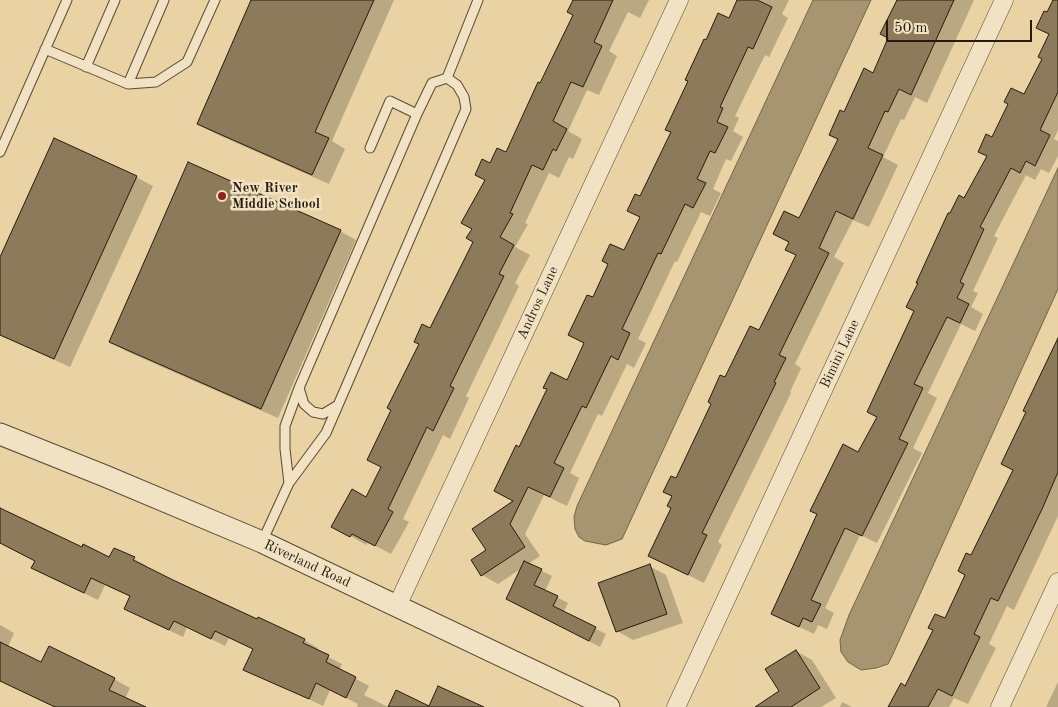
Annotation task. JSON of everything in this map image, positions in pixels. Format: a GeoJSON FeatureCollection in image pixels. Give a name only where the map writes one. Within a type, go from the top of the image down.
{"type":"FeatureCollection","features":[{"type":"Feature","properties":{"kind":"street","name":"Andros Lane"},"geometry":{"type":"LineString","coordinates":[[397,606],[679,0]]}},
{"type":"Feature","properties":{"kind":"street","name":"Bimini Lane"},"geometry":{"type":"LineString","coordinates":[[676,707],[1004,0]]}},
{"type":"Feature","properties":{"kind":"street","name":"Riverland Road"},"geometry":{"type":"LineString","coordinates":[[0,434],[262,542],[609,707]]}},
{"type":"Feature","properties":{"kind":"street"},"geometry":{"type":"LineString","coordinates":[[1000,707],[1058,582]]}},
{"type":"Feature","properties":{"kind":"lane"},"geometry":{"type":"LineString","coordinates":[[0,152],[66,0]]}},
{"type":"Feature","properties":{"kind":"lane"},"geometry":{"type":"LineString","coordinates":[[86,67],[115,0]]}},
{"type":"Feature","properties":{"kind":"lane"},"geometry":{"type":"LineString","coordinates":[[128,84],[164,0]]}},
{"type":"Feature","properties":{"kind":"lane"},"geometry":{"type":"LineString","coordinates":[[45,49],[128,84],[156,82],[187,62],[215,0]]}},
{"type":"Feature","properties":{"kind":"lane"},"geometry":{"type":"LineString","coordinates":[[289,483],[285,449],[285,426],[298,388],[417,114],[432,83],[447,78],[478,0]]}},
{"type":"Feature","properties":{"kind":"lane"},"geometry":{"type":"LineString","coordinates":[[262,542],[289,483],[326,433],[466,108],[464,97],[458,85],[447,78]]}},
{"type":"Feature","properties":{"kind":"lane"},"geometry":{"type":"LineString","coordinates":[[370,148],[390,101],[417,114]]}},
{"type":"Feature","properties":{"kind":"lane"},"geometry":{"type":"LineString","coordinates":[[298,388],[304,404],[312,412],[323,414],[338,405]]}},
{"type":"Feature","properties":{"kind":"shaded area"},"geometry":{"type":"Polygon","coordinates":[[[813,0],[871,0],[622,539],[606,545],[585,541],[579,537],[575,529],[574,517],[577,506],[813,0]]]}},
{"type":"Feature","properties":{"kind":"shaded area"},"geometry":{"type":"Polygon","coordinates":[[[1058,168],[1058,289],[888,664],[861,670],[848,662],[841,652],[840,640],[849,615],[1058,168]]]}},
{"type":"Feature","properties":{"kind":"building"},"geometry":{"type":"Polygon","coordinates":[[[251,0],[374,0],[315,132],[329,138],[312,175],[197,124],[251,0]]]}},
{"type":"Feature","properties":{"kind":"building"},"geometry":{"type":"Polygon","coordinates":[[[573,0],[613,0],[594,42],[602,46],[583,87],[571,82],[553,121],[567,129],[556,151],[553,149],[543,170],[532,165],[510,213],[513,214],[500,237],[514,245],[499,274],[504,276],[450,386],[454,388],[433,431],[427,427],[388,509],[393,512],[375,546],[352,534],[350,537],[331,527],[352,489],[366,497],[381,467],[367,460],[391,410],[387,408],[419,344],[414,342],[422,324],[430,328],[473,242],[466,238],[472,229],[461,223],[485,180],[475,175],[482,159],[490,163],[497,148],[506,152],[538,82],[540,83],[573,15],[567,12],[573,0]]]}},
{"type":"Feature","properties":{"kind":"building"},"geometry":{"type":"Polygon","coordinates":[[[737,0],[757,0],[772,7],[753,49],[748,47],[720,107],[723,108],[717,122],[728,127],[715,153],[710,151],[697,179],[706,183],[693,208],[685,204],[661,254],[658,253],[622,329],[630,333],[618,360],[611,356],[586,408],[582,406],[554,463],[564,468],[550,497],[528,487],[510,524],[525,547],[481,576],[471,560],[486,550],[472,529],[513,501],[494,491],[516,445],[519,447],[547,389],[543,388],[551,372],[567,380],[584,343],[568,335],[587,295],[593,297],[608,264],[602,261],[610,244],[624,250],[640,217],[627,211],[635,194],[640,196],[671,132],[665,130],[688,81],[685,80],[704,39],[706,40],[718,13],[729,18],[737,0]]]}},
{"type":"Feature","properties":{"kind":"building"},"geometry":{"type":"Polygon","coordinates":[[[897,0],[954,0],[911,95],[899,89],[888,112],[885,111],[868,148],[883,155],[853,219],[836,211],[819,248],[829,253],[779,355],[786,358],[774,382],[776,383],[702,533],[707,535],[688,575],[648,556],[671,508],[667,506],[672,496],[663,492],[671,476],[676,478],[711,404],[708,402],[720,375],[725,377],[750,326],[759,330],[796,255],[785,250],[789,242],[773,234],[784,211],[799,218],[838,139],[829,135],[840,110],[844,112],[864,68],[873,73],[888,38],[880,34],[897,0]]]}},
{"type":"Feature","properties":{"kind":"building"},"geometry":{"type":"Polygon","coordinates":[[[1053,0],[1058,0],[1058,92],[1040,130],[1050,135],[1035,166],[1026,161],[1020,173],[1011,168],[980,227],[984,229],[960,282],[964,284],[957,298],[969,304],[960,323],[947,317],[914,384],[923,388],[899,439],[908,443],[862,536],[845,528],[811,600],[821,604],[812,622],[803,618],[799,627],[771,614],[817,514],[810,511],[843,444],[858,452],[877,417],[867,412],[914,311],[906,307],[918,283],[916,283],[948,213],[950,213],[959,195],[964,198],[987,156],[978,152],[986,134],[992,137],[1008,104],[1004,102],[1011,88],[1024,94],[1042,59],[1038,57],[1049,34],[1036,28],[1044,11],[1047,12],[1053,0]]]}},
{"type":"Feature","properties":{"kind":"building"},"geometry":{"type":"Polygon","coordinates":[[[54,138],[137,176],[54,359],[0,335],[0,257],[54,138]]]}},
{"type":"Feature","properties":{"kind":"building"},"geometry":{"type":"Polygon","coordinates":[[[188,162],[341,230],[261,409],[109,342],[188,162]]]}},
{"type":"Feature","properties":{"kind":"building"},"geometry":{"type":"Polygon","coordinates":[[[1058,338],[1058,472],[1043,507],[998,601],[991,598],[974,634],[980,637],[952,696],[938,689],[928,707],[888,707],[901,683],[905,686],[933,630],[928,628],[935,614],[945,618],[965,575],[958,571],[966,553],[971,555],[1013,470],[1001,464],[1026,412],[1023,411],[1058,338]]]}},
{"type":"Feature","properties":{"kind":"building"},"geometry":{"type":"Polygon","coordinates":[[[0,508],[82,547],[83,544],[109,557],[114,548],[135,557],[133,560],[173,580],[305,639],[303,643],[329,655],[326,662],[356,677],[346,698],[316,683],[309,699],[243,670],[253,649],[215,631],[211,639],[174,621],[169,630],[124,609],[130,596],[91,578],[84,593],[31,568],[35,561],[0,543],[0,508]]]}},
{"type":"Feature","properties":{"kind":"building"},"geometry":{"type":"Polygon","coordinates":[[[524,561],[542,569],[534,585],[558,596],[553,606],[596,627],[589,641],[506,599],[524,561]]]}},
{"type":"Feature","properties":{"kind":"building"},"geometry":{"type":"Polygon","coordinates":[[[650,564],[667,614],[616,632],[598,583],[650,564]]]}},
{"type":"Feature","properties":{"kind":"building"},"geometry":{"type":"Polygon","coordinates":[[[0,642],[41,662],[49,646],[115,678],[109,690],[146,707],[55,707],[0,681],[0,642]]]}},
{"type":"Feature","properties":{"kind":"building"},"geometry":{"type":"Polygon","coordinates":[[[796,650],[820,688],[791,707],[755,707],[779,691],[765,669],[796,650]]]}},
{"type":"Feature","properties":{"kind":"building"},"geometry":{"type":"Polygon","coordinates":[[[438,686],[484,707],[388,707],[396,690],[429,706],[438,686]]]}},
{"type":"Feature","properties":{"kind":"place","name":"New River Middle School"},"geometry":{"type":"Point","coordinates":[222,196]}}]}
